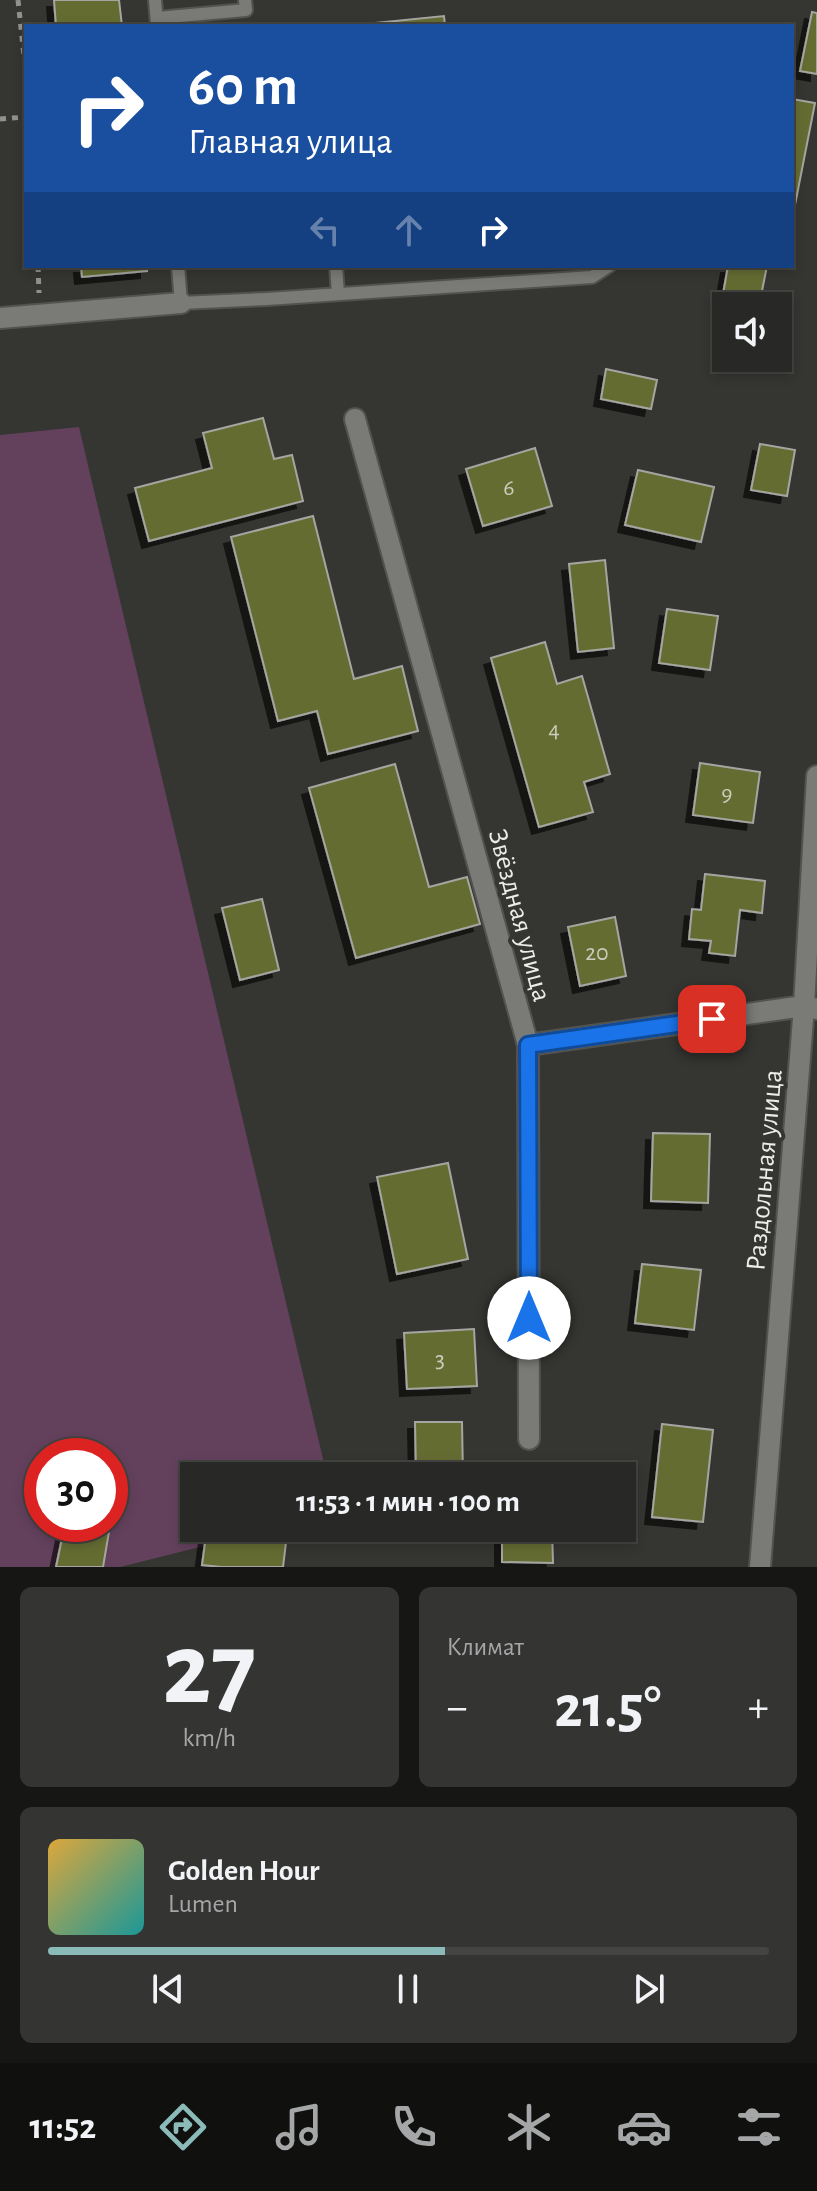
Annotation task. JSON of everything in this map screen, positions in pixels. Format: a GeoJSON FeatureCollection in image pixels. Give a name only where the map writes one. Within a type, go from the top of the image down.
{"type":"FeatureCollection","features":[{"type":"Feature","properties":{"kind":"street"},"geometry":{"type":"LineString","coordinates":[[0,318],[181,303]]}},
{"type":"Feature","properties":{"kind":"street","name":"Звёздная улица"},"geometry":{"type":"LineString","coordinates":[[355,419],[528,1045],[529,1439]]}},
{"type":"Feature","properties":{"kind":"street","name":"Раздольная улица"},"geometry":{"type":"LineString","coordinates":[[760,1567],[811,1008],[817,776]]}},
{"type":"Feature","properties":{"kind":"street"},"geometry":{"type":"LineString","coordinates":[[528,1045],[811,1008]]}},
{"type":"Feature","properties":{"kind":"lane"},"geometry":{"type":"LineString","coordinates":[[155,0],[157,22],[246,10],[245,0]]}},
{"type":"Feature","properties":{"kind":"lane"},"geometry":{"type":"LineString","coordinates":[[178,268],[181,303],[592,277],[606,268]]}},
{"type":"Feature","properties":{"kind":"lane"},"geometry":{"type":"LineString","coordinates":[[336,268],[338,294]]}},
{"type":"Feature","properties":{"kind":"path"},"geometry":{"type":"LineString","coordinates":[[18,0],[24,56]]}},
{"type":"Feature","properties":{"kind":"path"},"geometry":{"type":"LineString","coordinates":[[0,119],[24,117]]}},
{"type":"Feature","properties":{"kind":"shaded area"},"geometry":{"type":"Polygon","coordinates":[[[79,427],[324,1462],[180,1462],[180,1542],[220,1542],[120,1567],[0,1567],[0,435],[79,427]]]}},
{"type":"Feature","properties":{"kind":"building"},"geometry":{"type":"Polygon","coordinates":[[[54,0],[119,0],[122,24],[56,24],[54,0]]]}},
{"type":"Feature","properties":{"kind":"building"},"geometry":{"type":"Polygon","coordinates":[[[812,12],[817,13],[817,74],[800,71],[812,12]]]}},
{"type":"Feature","properties":{"kind":"building"},"geometry":{"type":"Polygon","coordinates":[[[444,16],[445,24],[376,24],[444,16]]]}},
{"type":"Feature","properties":{"kind":"building"},"geometry":{"type":"Polygon","coordinates":[[[794,99],[815,103],[794,205],[794,99]]]}},
{"type":"Feature","properties":{"kind":"building"},"geometry":{"type":"Polygon","coordinates":[[[81,268],[147,268],[147,271],[82,277],[81,268]]]}},
{"type":"Feature","properties":{"kind":"building"},"geometry":{"type":"Polygon","coordinates":[[[728,268],[767,268],[762,292],[723,292],[728,268]]]}},
{"type":"Feature","properties":{"kind":"building"},"geometry":{"type":"Polygon","coordinates":[[[606,369],[657,380],[651,409],[601,399],[606,369]]]}},
{"type":"Feature","properties":{"kind":"building"},"geometry":{"type":"Polygon","coordinates":[[[263,418],[274,459],[292,455],[303,501],[149,541],[135,488],[212,468],[203,433],[263,418]]]}},
{"type":"Feature","properties":{"kind":"building"},"geometry":{"type":"Polygon","coordinates":[[[760,444],[795,450],[787,496],[751,490],[760,444]]]}},
{"type":"Feature","properties":{"kind":"building"},"geometry":{"type":"Polygon","coordinates":[[[535,448],[552,506],[483,526],[466,469],[535,448]]]}},
{"type":"Feature","properties":{"kind":"building"},"geometry":{"type":"Polygon","coordinates":[[[638,470],[714,487],[701,542],[625,525],[638,470]]]}},
{"type":"Feature","properties":{"kind":"building"},"geometry":{"type":"Polygon","coordinates":[[[313,516],[354,679],[402,666],[418,731],[328,754],[317,711],[278,721],[231,537],[313,516]]]}},
{"type":"Feature","properties":{"kind":"building"},"geometry":{"type":"Polygon","coordinates":[[[605,560],[614,648],[578,652],[569,564],[605,560]]]}},
{"type":"Feature","properties":{"kind":"building"},"geometry":{"type":"Polygon","coordinates":[[[667,609],[718,616],[710,670],[659,663],[667,609]]]}},
{"type":"Feature","properties":{"kind":"building"},"geometry":{"type":"Polygon","coordinates":[[[545,642],[557,684],[582,676],[610,774],[584,782],[593,812],[539,827],[491,658],[545,642]]]}},
{"type":"Feature","properties":{"kind":"building"},"geometry":{"type":"Polygon","coordinates":[[[700,763],[760,772],[753,823],[693,815],[700,763]]]}},
{"type":"Feature","properties":{"kind":"building"},"geometry":{"type":"Polygon","coordinates":[[[395,764],[429,887],[467,877],[480,924],[356,958],[309,788],[395,764]]]}},
{"type":"Feature","properties":{"kind":"building"},"geometry":{"type":"Polygon","coordinates":[[[705,874],[765,881],[762,913],[740,910],[735,956],[709,953],[711,941],[689,939],[692,909],[701,910],[705,874]]]}},
{"type":"Feature","properties":{"kind":"building"},"geometry":{"type":"Polygon","coordinates":[[[262,899],[279,970],[240,980],[222,908],[262,899]]]}},
{"type":"Feature","properties":{"kind":"building"},"geometry":{"type":"Polygon","coordinates":[[[615,917],[626,976],[580,986],[568,927],[615,917]]]}},
{"type":"Feature","properties":{"kind":"building"},"geometry":{"type":"Polygon","coordinates":[[[653,1133],[710,1134],[708,1203],[651,1201],[653,1133]]]}},
{"type":"Feature","properties":{"kind":"building"},"geometry":{"type":"Polygon","coordinates":[[[448,1163],[468,1259],[397,1274],[377,1177],[448,1163]]]}},
{"type":"Feature","properties":{"kind":"building"},"geometry":{"type":"Polygon","coordinates":[[[642,1264],[701,1270],[694,1330],[635,1323],[642,1264]]]}},
{"type":"Feature","properties":{"kind":"building"},"geometry":{"type":"Polygon","coordinates":[[[474,1329],[477,1386],[407,1389],[404,1333],[474,1329]]]}},
{"type":"Feature","properties":{"kind":"building"},"geometry":{"type":"Polygon","coordinates":[[[415,1422],[462,1422],[463,1462],[416,1462],[415,1422]]]}},
{"type":"Feature","properties":{"kind":"building"},"geometry":{"type":"Polygon","coordinates":[[[662,1424],[713,1430],[703,1522],[652,1517],[662,1424]]]}},
{"type":"Feature","properties":{"kind":"building"},"geometry":{"type":"Polygon","coordinates":[[[61,1542],[107,1542],[103,1567],[56,1567],[61,1542]]]}},
{"type":"Feature","properties":{"kind":"building"},"geometry":{"type":"Polygon","coordinates":[[[205,1542],[286,1542],[283,1567],[202,1565],[205,1542]]]}},
{"type":"Feature","properties":{"kind":"building"},"geometry":{"type":"Polygon","coordinates":[[[502,1542],[552,1542],[553,1563],[502,1562],[502,1542]]]}},
{"type":"Feature","properties":{"kind":"route"},"geometry":{"type":"LineString","coordinates":[[529,1318],[528,1045],[712,1019]]}}]}
